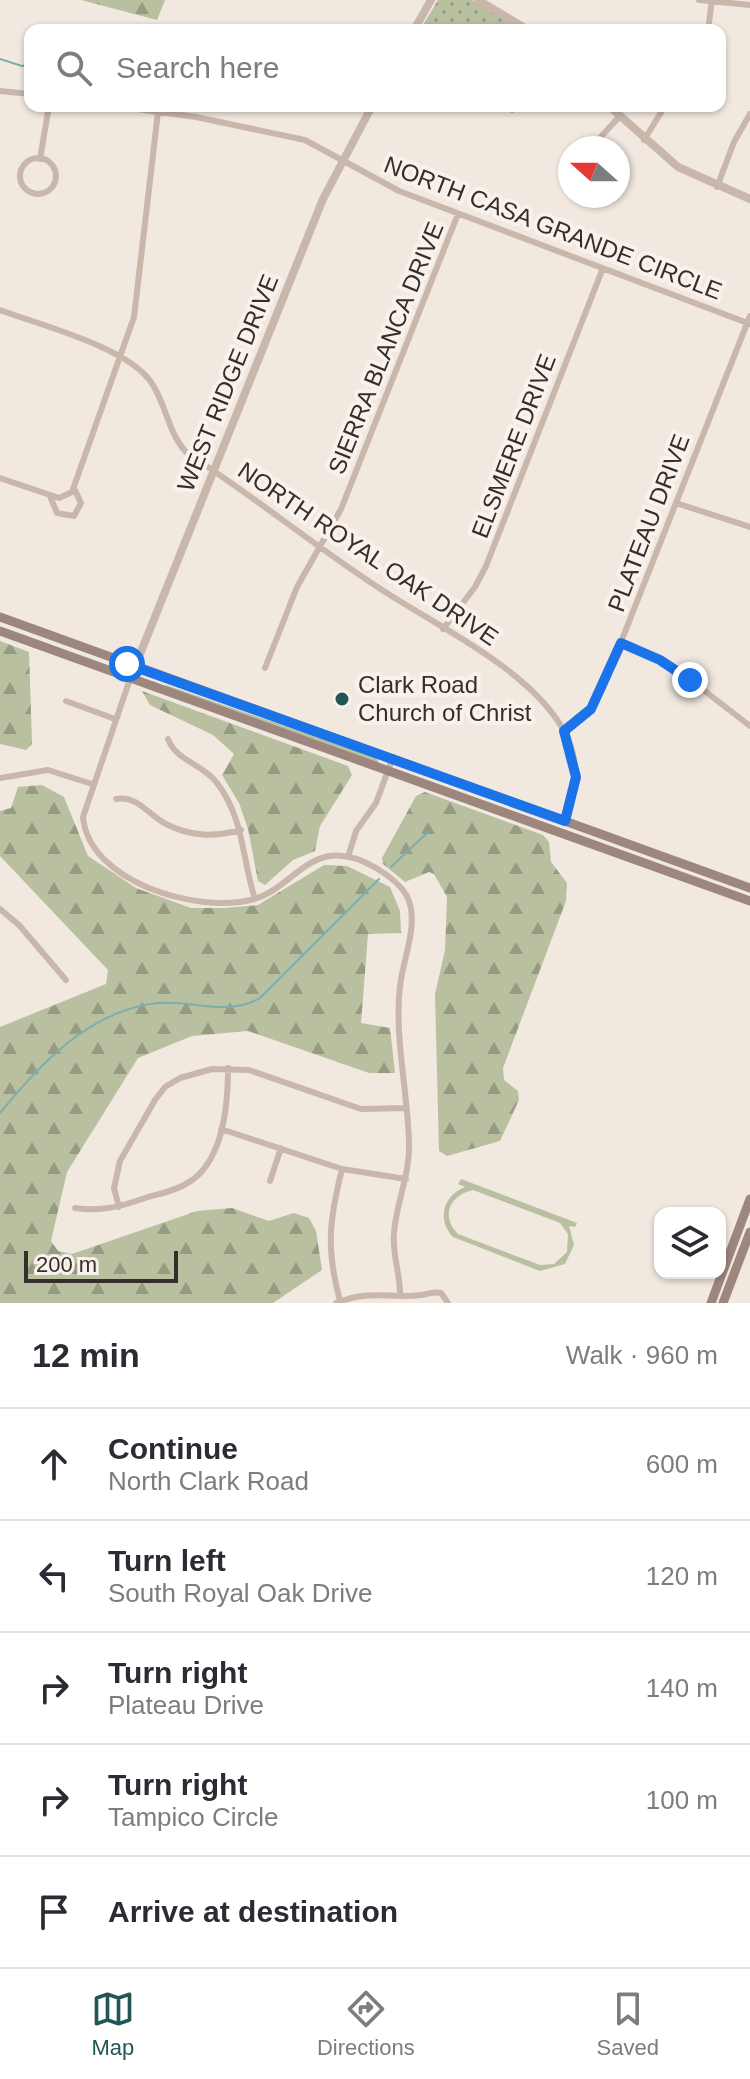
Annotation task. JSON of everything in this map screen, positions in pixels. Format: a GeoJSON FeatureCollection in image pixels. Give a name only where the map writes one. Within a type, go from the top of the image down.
{"type":"FeatureCollection","features":[{"type":"Feature","properties":{"kind":"main road"},"geometry":{"type":"LineString","coordinates":[[0,617],[565,821],[708,879],[750,901]]}},
{"type":"Feature","properties":{"kind":"main road"},"geometry":{"type":"LineString","coordinates":[[0,631],[562,833],[708,879],[750,888]]}},
{"type":"Feature","properties":{"kind":"main road"},"geometry":{"type":"LineString","coordinates":[[711,1303],[746,1223],[750,1199]]}},
{"type":"Feature","properties":{"kind":"main road"},"geometry":{"type":"LineString","coordinates":[[723,1303],[750,1232]]}},
{"type":"Feature","properties":{"kind":"street"},"geometry":{"type":"LineString","coordinates":[[417,24],[431,0]]}},
{"type":"Feature","properties":{"kind":"street"},"geometry":{"type":"LineString","coordinates":[[478,0],[518,24]]}},
{"type":"Feature","properties":{"kind":"street"},"geometry":{"type":"LineString","coordinates":[[699,0],[750,5]]}},
{"type":"Feature","properties":{"kind":"street"},"geometry":{"type":"LineString","coordinates":[[709,24],[712,1]]}},
{"type":"Feature","properties":{"kind":"street"},"geometry":{"type":"LineString","coordinates":[[0,91],[24,93]]}},
{"type":"Feature","properties":{"kind":"street"},"geometry":{"type":"LineString","coordinates":[[40,159],[48,112]]}},
{"type":"Feature","properties":{"kind":"street"},"geometry":{"type":"LineString","coordinates":[[0,478],[50,496],[66,497],[74,488],[138,301],[158,112]]}},
{"type":"Feature","properties":{"kind":"street","name":"NORTH CASA GRANDE CIRCLE"},"geometry":{"type":"LineString","coordinates":[[158,112],[288,135],[343,159],[388,186],[749,321]]}},
{"type":"Feature","properties":{"kind":"street","name":"WEST RIDGE DRIVE"},"geometry":{"type":"LineString","coordinates":[[130,679],[323,199],[369,112]]}},
{"type":"Feature","properties":{"kind":"street"},"geometry":{"type":"LineString","coordinates":[[614,112],[678,167],[717,187],[750,199]]}},
{"type":"Feature","properties":{"kind":"street"},"geometry":{"type":"LineString","coordinates":[[644,140],[661,112]]}},
{"type":"Feature","properties":{"kind":"street"},"geometry":{"type":"LineString","coordinates":[[717,187],[734,142],[750,114]]}},
{"type":"Feature","properties":{"kind":"street"},"geometry":{"type":"LineString","coordinates":[[602,136],[619,117]]}},
{"type":"Feature","properties":{"kind":"street"},"geometry":{"type":"LineString","coordinates":[[40,159],[51,164],[55,181],[48,191],[36,194],[24,188],[20,174],[29,161],[40,159]]}},
{"type":"Feature","properties":{"kind":"street","name":"SIERRA BLANCA DRIVE"},"geometry":{"type":"LineString","coordinates":[[265,668],[297,587],[341,509],[458,214]]}},
{"type":"Feature","properties":{"kind":"street","name":"ELSMERE DRIVE"},"geometry":{"type":"LineString","coordinates":[[443,629],[475,587],[486,566],[603,268]]}},
{"type":"Feature","properties":{"kind":"street","name":"NORTH ROYAL OAK DRIVE"},"geometry":{"type":"LineString","coordinates":[[0,310],[134,364],[150,381],[179,445],[320,548],[530,691],[564,731]]}},
{"type":"Feature","properties":{"kind":"street","name":"PLATEAU DRIVE"},"geometry":{"type":"LineString","coordinates":[[564,731],[591,709],[621,643],[749,321]]}},
{"type":"Feature","properties":{"kind":"street"},"geometry":{"type":"LineString","coordinates":[[50,496],[57,513],[74,516],[81,503],[74,488]]}},
{"type":"Feature","properties":{"kind":"street"},"geometry":{"type":"LineString","coordinates":[[676,503],[750,527]]}},
{"type":"Feature","properties":{"kind":"street"},"geometry":{"type":"LineString","coordinates":[[621,643],[675,668],[750,726]]}},
{"type":"Feature","properties":{"kind":"street"},"geometry":{"type":"LineString","coordinates":[[130,679],[85,803],[84,829],[92,848],[106,862],[144,885],[181,898],[214,903],[267,895],[304,865],[318,859],[348,857],[370,865],[395,881],[410,906],[399,1004],[409,1150],[394,1232],[400,1293]]}},
{"type":"Feature","properties":{"kind":"street"},"geometry":{"type":"LineString","coordinates":[[66,701],[115,719]]}},
{"type":"Feature","properties":{"kind":"street"},"geometry":{"type":"LineString","coordinates":[[562,833],[576,777],[564,731]]}},
{"type":"Feature","properties":{"kind":"street"},"geometry":{"type":"LineString","coordinates":[[168,739],[172,750],[201,767],[218,783],[241,830],[244,863],[255,899]]}},
{"type":"Feature","properties":{"kind":"street"},"geometry":{"type":"LineString","coordinates":[[348,857],[356,831],[376,803],[393,757]]}},
{"type":"Feature","properties":{"kind":"street"},"geometry":{"type":"LineString","coordinates":[[0,778],[48,770],[92,784]]}},
{"type":"Feature","properties":{"kind":"street"},"geometry":{"type":"LineString","coordinates":[[116,799],[135,800],[165,824],[186,832],[221,835],[241,830]]}},
{"type":"Feature","properties":{"kind":"street"},"geometry":{"type":"LineString","coordinates":[[0,909],[19,925],[66,980]]}},
{"type":"Feature","properties":{"kind":"street"},"geometry":{"type":"LineString","coordinates":[[119,1207],[115,1174],[155,1100],[165,1087],[180,1078],[228,1068],[265,1074],[361,1109],[407,1108]]}},
{"type":"Feature","properties":{"kind":"street"},"geometry":{"type":"LineString","coordinates":[[75,1208],[119,1207],[185,1185],[199,1175],[207,1165],[227,1108],[228,1068]]}},
{"type":"Feature","properties":{"kind":"street"},"geometry":{"type":"LineString","coordinates":[[221,1129],[342,1169],[406,1179]]}},
{"type":"Feature","properties":{"kind":"street"},"geometry":{"type":"LineString","coordinates":[[270,1181],[281,1148]]}},
{"type":"Feature","properties":{"kind":"street"},"geometry":{"type":"LineString","coordinates":[[342,1169],[330,1219],[328,1243],[338,1302],[364,1294],[441,1293],[448,1303]]}},
{"type":"Feature","properties":{"kind":"green space"},"geometry":{"type":"Polygon","coordinates":[[[81,0],[165,0],[157,20],[81,0]]]}},
{"type":"Feature","properties":{"kind":"green space"},"geometry":{"type":"Polygon","coordinates":[[[438,0],[472,0],[512,24],[424,24],[438,0]]]}},
{"type":"Feature","properties":{"kind":"green space"},"geometry":{"type":"Polygon","coordinates":[[[0,641],[29,652],[32,744],[26,750],[0,744],[0,641]]]}},
{"type":"Feature","properties":{"kind":"green space"},"geometry":{"type":"Polygon","coordinates":[[[166,685],[377,758],[379,764],[165,688],[166,685]]]}},
{"type":"Feature","properties":{"kind":"green space"},"geometry":{"type":"Polygon","coordinates":[[[142,691],[348,766],[352,775],[320,826],[315,851],[293,860],[265,885],[258,881],[248,829],[239,803],[222,775],[234,754],[213,735],[150,705],[142,691]]]}},
{"type":"Feature","properties":{"kind":"green space"},"geometry":{"type":"Polygon","coordinates":[[[42,785],[64,797],[88,856],[136,888],[191,908],[258,905],[324,865],[347,866],[390,887],[400,911],[401,933],[368,934],[361,1023],[390,1028],[395,1073],[369,1073],[248,1031],[192,1036],[138,1058],[67,1172],[51,1241],[58,1251],[72,1254],[197,1211],[232,1208],[269,1221],[294,1213],[309,1218],[316,1231],[322,1270],[273,1303],[0,1303],[0,1027],[106,984],[108,970],[0,856],[0,811],[11,808],[18,787],[42,785]]]}},
{"type":"Feature","properties":{"kind":"green space"},"geometry":{"type":"Polygon","coordinates":[[[425,792],[543,835],[549,842],[551,862],[567,883],[566,901],[503,1068],[504,1080],[518,1091],[519,1100],[500,1141],[447,1156],[439,1151],[435,994],[445,950],[447,897],[434,874],[429,872],[405,882],[383,864],[382,858],[416,796],[425,792]]]}},
{"type":"Feature","properties":{"kind":"green space"},"geometry":{"type":"Polygon","coordinates":[[[461,1179],[577,1223],[575,1227],[569,1226],[574,1245],[565,1264],[540,1271],[453,1237],[444,1215],[447,1202],[465,1187],[458,1184],[461,1179]],[[473,1190],[458,1196],[449,1213],[458,1234],[540,1265],[554,1264],[567,1252],[568,1234],[560,1223],[473,1190]]]}},
{"type":"Feature","properties":{"kind":"waterway"},"geometry":{"type":"LineString","coordinates":[[0,59],[24,66]]}},
{"type":"Feature","properties":{"kind":"waterway"},"geometry":{"type":"LineString","coordinates":[[391,867],[428,832]]}},
{"type":"Feature","properties":{"kind":"waterway"},"geometry":{"type":"LineString","coordinates":[[0,1113],[32,1076],[68,1042],[110,1016],[158,1003],[222,1007],[247,1004],[260,998],[379,879]]}},
{"type":"Feature","properties":{"kind":"place","name":"Clark Road Church of Christ"},"geometry":{"type":"Point","coordinates":[342,699]}},
{"type":"Feature","properties":{"kind":"route"},"geometry":{"type":"LineString","coordinates":[[127,664],[565,821],[576,790],[576,764],[564,731],[578,723],[591,709],[621,643],[675,668],[690,680]]}}]}
